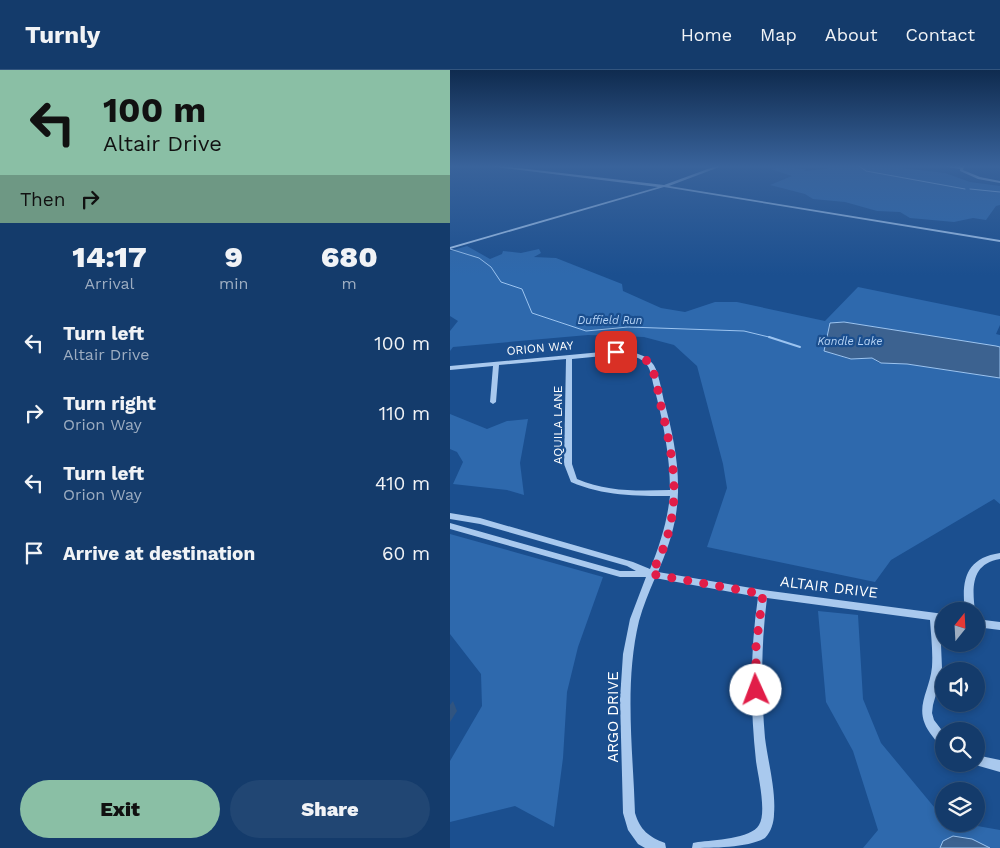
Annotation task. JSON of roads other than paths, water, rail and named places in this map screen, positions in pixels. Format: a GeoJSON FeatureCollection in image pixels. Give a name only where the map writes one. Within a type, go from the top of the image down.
{"type":"FeatureCollection","features":[{"type":"Feature","properties":{"kind":"street"},"geometry":{"type":"LineString","coordinates":[[450,248],[608,202]]}},
{"type":"Feature","properties":{"kind":"street"},"geometry":{"type":"LineString","coordinates":[[765,202],[1000,240]]}},
{"type":"Feature","properties":{"kind":"street","name":"ORION WAY"},"geometry":{"type":"LineString","coordinates":[[450,368],[623,352],[641,356],[649,362],[671,446],[675,472],[668,534],[651,574]]}},
{"type":"Feature","properties":{"kind":"street","name":"AQUILA LANE"},"geometry":{"type":"LineString","coordinates":[[569,357],[568,464],[574,480],[589,487],[618,492],[674,494]]}},
{"type":"Feature","properties":{"kind":"street"},"geometry":{"type":"LineString","coordinates":[[492,402],[496,364]]}},
{"type":"Feature","properties":{"kind":"street","name":"ALTAIR DRIVE"},"geometry":{"type":"LineString","coordinates":[[450,516],[480,521],[630,564],[651,574]]}},
{"type":"Feature","properties":{"kind":"street","name":"ALTAIR DRIVE"},"geometry":{"type":"LineString","coordinates":[[450,526],[620,574],[651,574],[763,594],[935,617]]}},
{"type":"Feature","properties":{"kind":"street"},"geometry":{"type":"LineString","coordinates":[[968,602],[967,593],[969,578],[974,570],[986,559],[1000,556]]}},
{"type":"Feature","properties":{"kind":"street","name":"ARGO DRIVE"},"geometry":{"type":"LineString","coordinates":[[651,574],[634,622],[628,661],[629,813],[634,831],[639,838],[648,844],[660,848]]}},
{"type":"Feature","properties":{"kind":"street"},"geometry":{"type":"LineString","coordinates":[[698,848],[749,840],[760,834],[766,826],[769,803],[754,670],[763,594]]}},
{"type":"Feature","properties":{"kind":"street"},"geometry":{"type":"LineString","coordinates":[[985,624],[1000,626]]}},
{"type":"Feature","properties":{"kind":"street"},"geometry":{"type":"LineString","coordinates":[[935,730],[926,713],[926,705],[937,670],[938,652]]}},
{"type":"Feature","properties":{"kind":"street"},"geometry":{"type":"LineString","coordinates":[[985,762],[1000,766]]}},
{"type":"Feature","properties":{"kind":"water","name":"Kandle Lake"},"geometry":{"type":"Polygon","coordinates":[[[844,322],[1000,347],[1000,378],[907,364],[881,363],[872,358],[851,359],[824,351],[830,323],[844,322]]]}},
{"type":"Feature","properties":{"kind":"water"},"geometry":{"type":"Polygon","coordinates":[[[953,836],[972,839],[990,848],[940,848],[943,841],[953,836]]]}},
{"type":"Feature","properties":{"kind":"waterway","name":"Duffield Run"},"geometry":{"type":"LineString","coordinates":[[450,249],[479,258],[491,267],[501,282],[522,289],[532,313],[586,331],[628,327],[744,331],[769,337]]}},
{"type":"Feature","properties":{"kind":"waterway","name":"Duffield Run"},"geometry":{"type":"LineString","coordinates":[[769,337],[800,347]]}}]}
